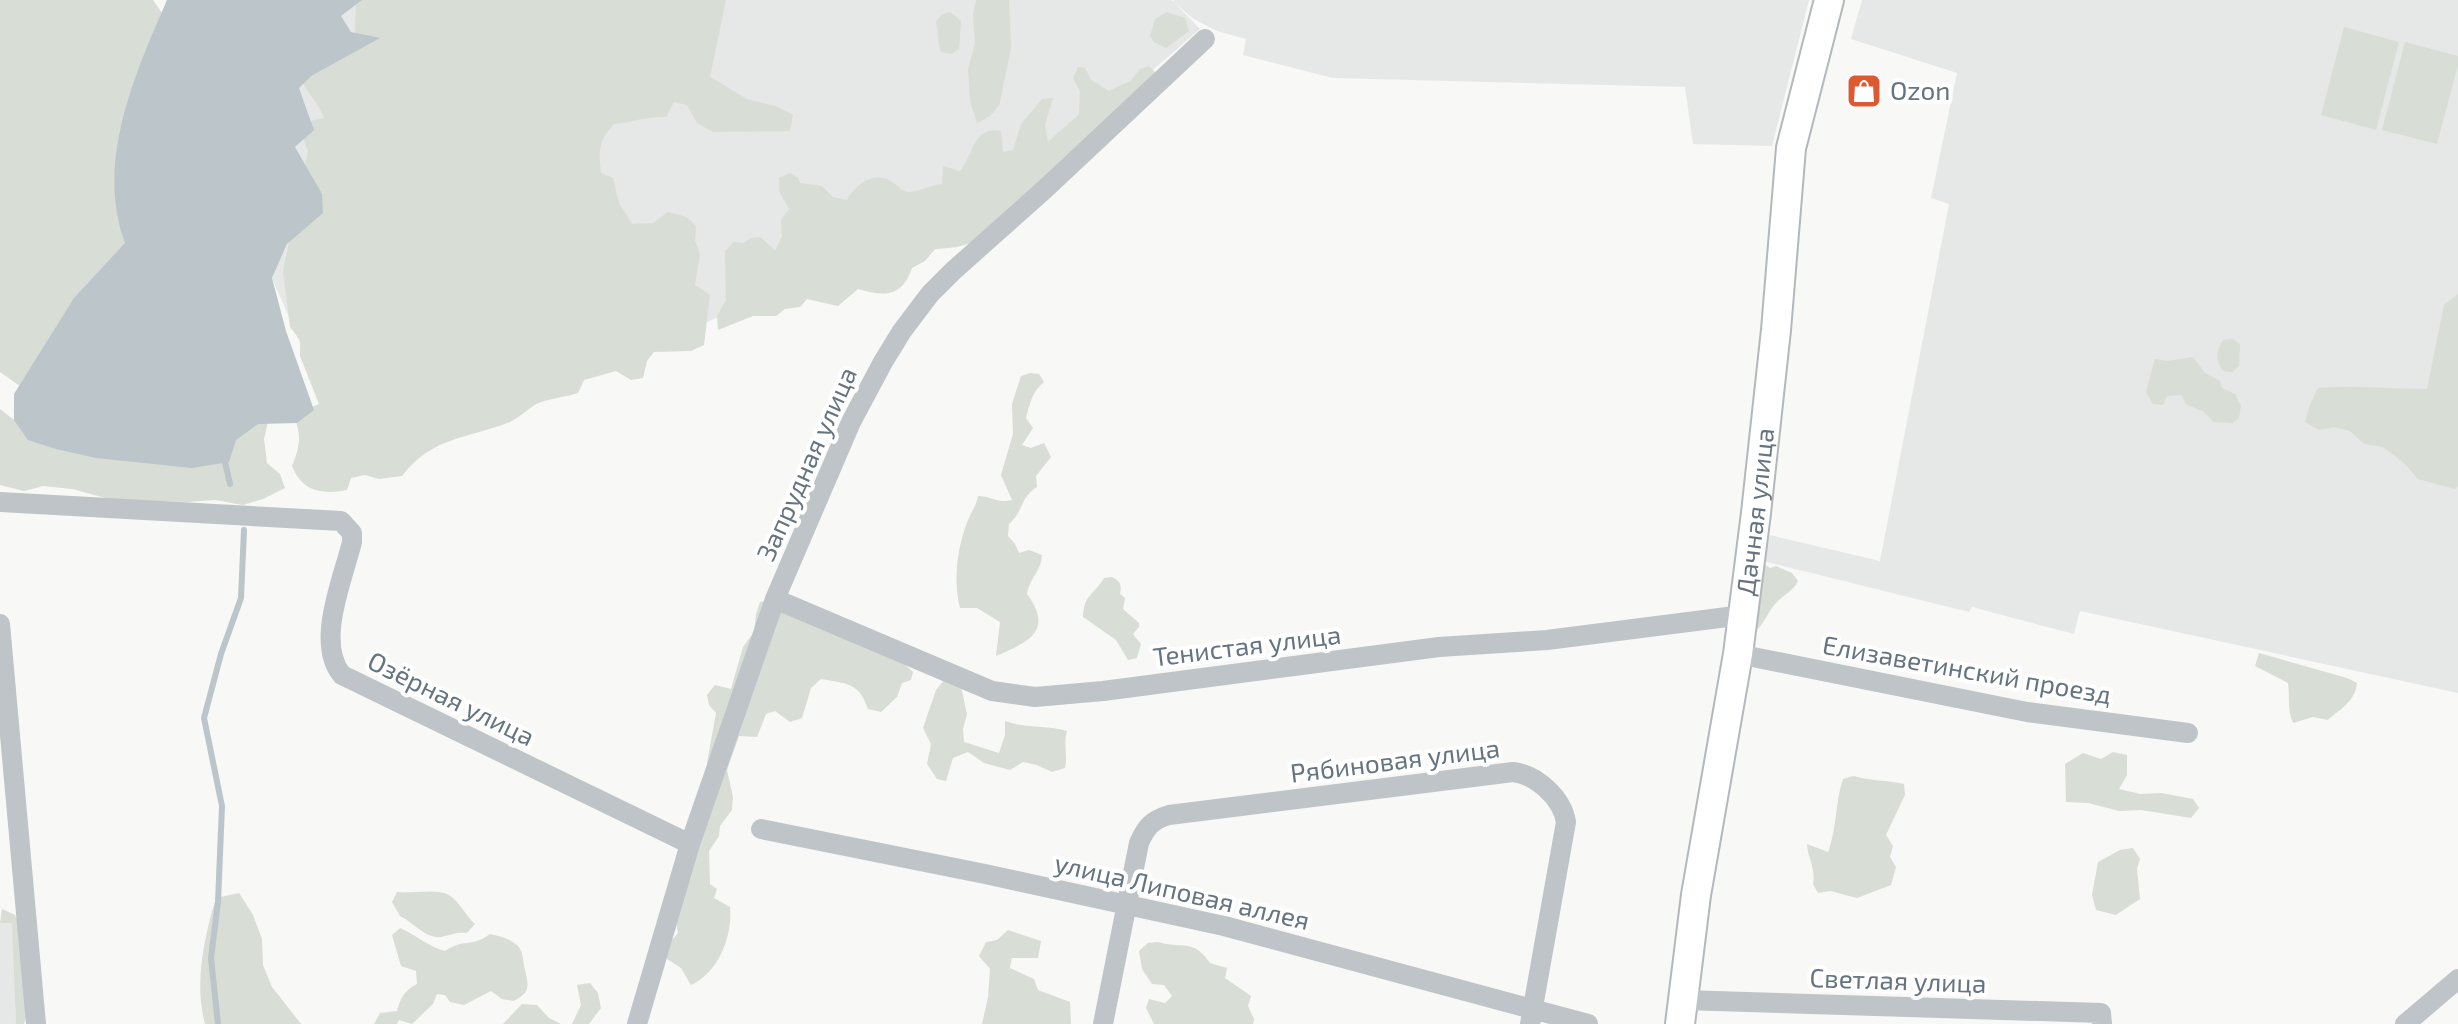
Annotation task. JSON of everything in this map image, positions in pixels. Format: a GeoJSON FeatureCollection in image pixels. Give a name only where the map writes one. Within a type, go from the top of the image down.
{"type":"FeatureCollection","features":[{"type":"Feature","properties":{"kind":"street","name":"Дачная улица"},"geometry":{"type":"LineString","coordinates":[[1681,1012],[1696,895],[1743,615],[1776,330],[1791,148],[1829,0]]}},
{"type":"Feature","properties":{"kind":"street","name":"Запрудная улица"},"geometry":{"type":"LineString","coordinates":[[637,1024],[690,844],[775,599],[851,422],[902,331],[930,294],[953,271],[1205,39]]}},
{"type":"Feature","properties":{"kind":"street","name":"Озёрная улица"},"geometry":{"type":"LineString","coordinates":[[0,502],[341,521],[352,533],[352,542],[334,609],[330,656],[342,675],[690,844]]}},
{"type":"Feature","properties":{"kind":"street","name":"Тенистая улица"},"geometry":{"type":"LineString","coordinates":[[775,599],[992,691],[1035,697],[1439,647],[1547,640],[1743,615]]}},
{"type":"Feature","properties":{"kind":"street"},"geometry":{"type":"LineString","coordinates":[[0,624],[36,1024]]}},
{"type":"Feature","properties":{"kind":"street","name":"Елизаветинский проезд"},"geometry":{"type":"LineString","coordinates":[[1738,654],[2027,712],[2188,733]]}},
{"type":"Feature","properties":{"kind":"street","name":"Рябиновая улица"},"geometry":{"type":"LineString","coordinates":[[1103,1024],[1142,835],[1156,819],[1500,772],[1524,773],[1541,783],[1561,806],[1566,822],[1531,1017]]}},
{"type":"Feature","properties":{"kind":"street","name":"улица Липовая аллея"},"geometry":{"type":"LineString","coordinates":[[761,829],[1224,926],[1362,962],[1531,1017],[1588,1024]]}},
{"type":"Feature","properties":{"kind":"street"},"geometry":{"type":"LineString","coordinates":[[2405,1024],[2458,979]]}},
{"type":"Feature","properties":{"kind":"street","name":"Светлая улица"},"geometry":{"type":"LineString","coordinates":[[1681,1012],[2101,1013],[2102,1024]]}},
{"type":"Feature","properties":{"kind":"shaded area"},"geometry":{"type":"Polygon","coordinates":[[[0,0],[153,0],[166,19],[140,224],[24,389],[0,372],[0,0]]]}},
{"type":"Feature","properties":{"kind":"shaded area"},"geometry":{"type":"Polygon","coordinates":[[[167,0],[362,0],[341,16],[351,32],[380,38],[311,76],[299,88],[314,130],[295,147],[322,194],[323,213],[287,244],[272,278],[286,331],[314,410],[297,423],[258,424],[236,440],[229,462],[192,468],[96,458],[56,449],[28,440],[14,420],[14,394],[74,298],[125,243],[117,212],[114,181],[117,150],[132,88],[167,0]]]}},
{"type":"Feature","properties":{"kind":"shaded area"},"geometry":{"type":"Polygon","coordinates":[[[356,0],[726,0],[710,77],[747,99],[775,106],[793,115],[790,131],[713,132],[697,123],[687,105],[674,102],[666,117],[614,124],[605,135],[600,152],[601,173],[613,178],[619,203],[632,224],[653,223],[668,212],[687,217],[696,226],[695,241],[700,254],[695,285],[710,295],[704,345],[691,351],[654,352],[647,361],[643,378],[631,380],[616,371],[584,380],[578,393],[541,402],[510,422],[438,446],[402,476],[379,479],[365,475],[351,478],[347,490],[329,492],[307,486],[292,466],[299,443],[295,419],[298,413],[319,404],[300,356],[300,340],[290,327],[283,271],[308,151],[301,133],[306,122],[324,118],[301,80],[355,39],[356,0]]]}},
{"type":"Feature","properties":{"kind":"shaded area"},"geometry":{"type":"Polygon","coordinates":[[[362,0],[1809,0],[1772,146],[1693,144],[1685,87],[1333,78],[1243,55],[1246,39],[1217,31],[1192,18],[1175,3],[1200,29],[1025,181],[712,320],[354,468],[272,278],[287,244],[323,212],[295,147],[314,130],[299,88],[311,76],[378,38],[351,32],[340,15],[362,0]]]}},
{"type":"Feature","properties":{"kind":"shaded area"},"geometry":{"type":"Polygon","coordinates":[[[976,0],[1009,0],[1011,48],[999,106],[990,116],[977,123],[970,101],[968,69],[975,43],[973,14],[976,0]]]}},
{"type":"Feature","properties":{"kind":"shaded area"},"geometry":{"type":"Polygon","coordinates":[[[1862,0],[2458,0],[2458,693],[2080,611],[2074,634],[1972,607],[1969,612],[1763,561],[1770,535],[1880,561],[1949,204],[1931,198],[1957,73],[1851,39],[1862,0]]]}},
{"type":"Feature","properties":{"kind":"shaded area"},"geometry":{"type":"Polygon","coordinates":[[[950,12],[961,21],[959,49],[951,54],[941,52],[936,22],[942,14],[950,12]]]}},
{"type":"Feature","properties":{"kind":"shaded area"},"geometry":{"type":"Polygon","coordinates":[[[1167,12],[1185,18],[1189,31],[1166,48],[1150,36],[1155,19],[1167,12]]]}},
{"type":"Feature","properties":{"kind":"shaded area"},"geometry":{"type":"Polygon","coordinates":[[[2344,27],[2399,42],[2376,130],[2321,115],[2344,27]]]}},
{"type":"Feature","properties":{"kind":"shaded area"},"geometry":{"type":"Polygon","coordinates":[[[2405,42],[2458,56],[2437,144],[2382,130],[2405,42]]]}},
{"type":"Feature","properties":{"kind":"shaded area"},"geometry":{"type":"Polygon","coordinates":[[[1149,66],[1157,74],[1003,223],[966,245],[935,249],[925,261],[912,268],[898,289],[884,294],[858,289],[838,306],[807,299],[800,307],[785,309],[776,316],[753,316],[718,330],[717,316],[726,300],[725,251],[734,242],[744,243],[760,237],[775,250],[782,237],[781,220],[789,209],[779,191],[779,178],[790,173],[800,183],[822,186],[833,197],[847,200],[855,189],[873,178],[887,179],[907,192],[942,184],[943,166],[960,171],[975,143],[985,132],[1001,131],[1003,152],[1013,150],[1021,124],[1042,99],[1053,98],[1045,125],[1048,142],[1079,114],[1080,91],[1073,78],[1078,67],[1085,68],[1091,80],[1109,91],[1130,81],[1140,69],[1149,66]]]}},
{"type":"Feature","properties":{"kind":"shaded area"},"geometry":{"type":"Polygon","coordinates":[[[2458,294],[2458,486],[2455,489],[2418,479],[2383,447],[2364,444],[2350,431],[2334,427],[2319,430],[2305,422],[2318,388],[2427,389],[2444,305],[2458,294]]]}},
{"type":"Feature","properties":{"kind":"shaded area"},"geometry":{"type":"Polygon","coordinates":[[[2232,339],[2240,344],[2239,366],[2232,372],[2223,371],[2218,352],[2223,340],[2232,339]]]}},
{"type":"Feature","properties":{"kind":"shaded area"},"geometry":{"type":"Polygon","coordinates":[[[2193,357],[2205,373],[2220,381],[2222,388],[2235,394],[2241,406],[2239,418],[2232,423],[2214,422],[2203,411],[2187,405],[2181,395],[2167,396],[2163,405],[2153,404],[2146,392],[2155,359],[2168,361],[2193,357]]]}},
{"type":"Feature","properties":{"kind":"shaded area"},"geometry":{"type":"Polygon","coordinates":[[[1039,374],[1044,382],[1030,403],[1026,418],[1033,428],[1022,445],[1031,448],[1044,443],[1051,457],[1036,476],[1037,487],[1009,524],[1008,536],[1019,553],[1029,550],[1042,555],[1027,594],[1035,607],[1038,626],[1034,634],[1019,646],[996,656],[1000,622],[977,608],[960,608],[957,564],[964,530],[978,496],[1012,500],[1001,475],[1013,434],[1012,404],[1021,376],[1039,374]]]}},
{"type":"Feature","properties":{"kind":"shaded area"},"geometry":{"type":"Polygon","coordinates":[[[0,409],[14,420],[269,418],[264,439],[267,463],[280,474],[285,488],[243,505],[215,500],[113,500],[72,489],[43,486],[24,491],[0,485],[0,409]]]}},
{"type":"Feature","properties":{"kind":"shaded area"},"geometry":{"type":"Polygon","coordinates":[[[1761,562],[1770,568],[1776,566],[1792,573],[1798,581],[1775,604],[1758,629],[1750,625],[1761,562]]]}},
{"type":"Feature","properties":{"kind":"shaded area"},"geometry":{"type":"Polygon","coordinates":[[[1112,577],[1120,583],[1120,594],[1125,598],[1123,609],[1139,623],[1133,634],[1141,644],[1137,658],[1128,660],[1116,640],[1083,617],[1090,596],[1104,578],[1112,577]]]}},
{"type":"Feature","properties":{"kind":"shaded area"},"geometry":{"type":"Polygon","coordinates":[[[774,600],[904,664],[913,672],[911,680],[902,683],[897,697],[881,712],[868,709],[861,694],[851,686],[821,679],[811,688],[802,718],[790,722],[775,711],[766,714],[757,737],[739,736],[727,770],[733,797],[732,810],[720,826],[719,836],[709,851],[710,884],[717,889],[714,898],[730,907],[729,930],[716,963],[691,985],[681,968],[667,959],[666,947],[678,933],[675,916],[710,789],[707,763],[716,713],[709,705],[707,695],[715,685],[731,689],[743,647],[754,632],[760,602],[774,600]]]}},
{"type":"Feature","properties":{"kind":"shaded area"},"geometry":{"type":"Polygon","coordinates":[[[2259,653],[2347,678],[2357,683],[2356,690],[2347,704],[2328,720],[2313,717],[2293,723],[2288,683],[2255,666],[2259,653]]]}},
{"type":"Feature","properties":{"kind":"shaded area"},"geometry":{"type":"Polygon","coordinates":[[[945,679],[960,682],[967,714],[964,742],[999,753],[1005,735],[1005,721],[1067,731],[1065,768],[1052,772],[1023,762],[1010,770],[984,763],[968,752],[953,758],[946,781],[937,779],[927,764],[931,744],[923,728],[936,690],[945,679]]]}},
{"type":"Feature","properties":{"kind":"shaded area"},"geometry":{"type":"Polygon","coordinates":[[[2113,752],[2127,755],[2127,775],[2119,789],[2193,799],[2199,808],[2191,818],[2066,802],[2065,764],[2083,753],[2101,759],[2113,752]]]}},
{"type":"Feature","properties":{"kind":"shaded area"},"geometry":{"type":"Polygon","coordinates":[[[1853,776],[1904,784],[1905,795],[1886,835],[1893,846],[1890,857],[1896,867],[1891,885],[1857,898],[1830,891],[1818,893],[1813,884],[1807,844],[1828,852],[1843,779],[1853,776]]]}},
{"type":"Feature","properties":{"kind":"shaded area"},"geometry":{"type":"Polygon","coordinates":[[[2133,848],[2140,859],[2137,869],[2140,899],[2116,915],[2096,910],[2092,895],[2098,862],[2120,850],[2133,848]]]}},
{"type":"Feature","properties":{"kind":"shaded area"},"geometry":{"type":"Polygon","coordinates":[[[397,892],[449,895],[475,924],[467,933],[435,937],[425,933],[400,916],[392,902],[397,892]]]}},
{"type":"Feature","properties":{"kind":"shaded area"},"geometry":{"type":"Polygon","coordinates":[[[239,893],[253,915],[262,939],[263,965],[272,987],[301,1024],[205,1024],[200,977],[212,913],[216,898],[239,893]]]}},
{"type":"Feature","properties":{"kind":"shaded area"},"geometry":{"type":"Polygon","coordinates":[[[2,909],[15,915],[21,927],[28,1010],[24,1024],[16,1024],[12,923],[0,923],[2,909]]]}},
{"type":"Feature","properties":{"kind":"shaded area"},"geometry":{"type":"Polygon","coordinates":[[[0,921],[13,923],[16,1024],[0,1024],[0,921]]]}},
{"type":"Feature","properties":{"kind":"shaded area"},"geometry":{"type":"Polygon","coordinates":[[[400,928],[445,951],[490,934],[509,940],[522,952],[527,981],[524,994],[513,1001],[502,999],[491,991],[464,1005],[450,1002],[445,995],[437,994],[433,1004],[412,1024],[399,1020],[397,1024],[374,1024],[380,1013],[397,1011],[404,995],[417,984],[416,971],[401,966],[392,935],[400,928]]]}},
{"type":"Feature","properties":{"kind":"shaded area"},"geometry":{"type":"Polygon","coordinates":[[[1008,930],[1041,941],[1038,958],[1012,958],[1010,968],[1034,979],[1038,990],[1070,1002],[1071,1024],[982,1024],[990,969],[979,956],[986,942],[997,940],[1008,930]]]}},
{"type":"Feature","properties":{"kind":"shaded area"},"geometry":{"type":"Polygon","coordinates":[[[1148,943],[1192,947],[1210,963],[1227,968],[1225,978],[1251,996],[1248,1006],[1253,1024],[1154,1024],[1146,1008],[1149,999],[1165,1003],[1172,996],[1164,985],[1152,984],[1142,969],[1139,951],[1148,943]]]}},
{"type":"Feature","properties":{"kind":"shaded area"},"geometry":{"type":"Polygon","coordinates":[[[590,983],[598,993],[601,1008],[589,1024],[572,1024],[581,1005],[577,985],[590,983]]]}},
{"type":"Feature","properties":{"kind":"shaded area"},"geometry":{"type":"Polygon","coordinates":[[[522,1004],[537,1005],[549,1018],[561,1024],[503,1024],[522,1004]]]}},
{"type":"Feature","properties":{"kind":"waterway"},"geometry":{"type":"LineString","coordinates":[[224,458],[230,484]]}},
{"type":"Feature","properties":{"kind":"waterway"},"geometry":{"type":"LineString","coordinates":[[218,1024],[211,958],[218,902],[222,806],[204,718],[221,654],[241,598],[244,530]]}},
{"type":"Feature","properties":{"kind":"place","name":"Ozon"},"geometry":{"type":"Point","coordinates":[1864,91]}}]}
